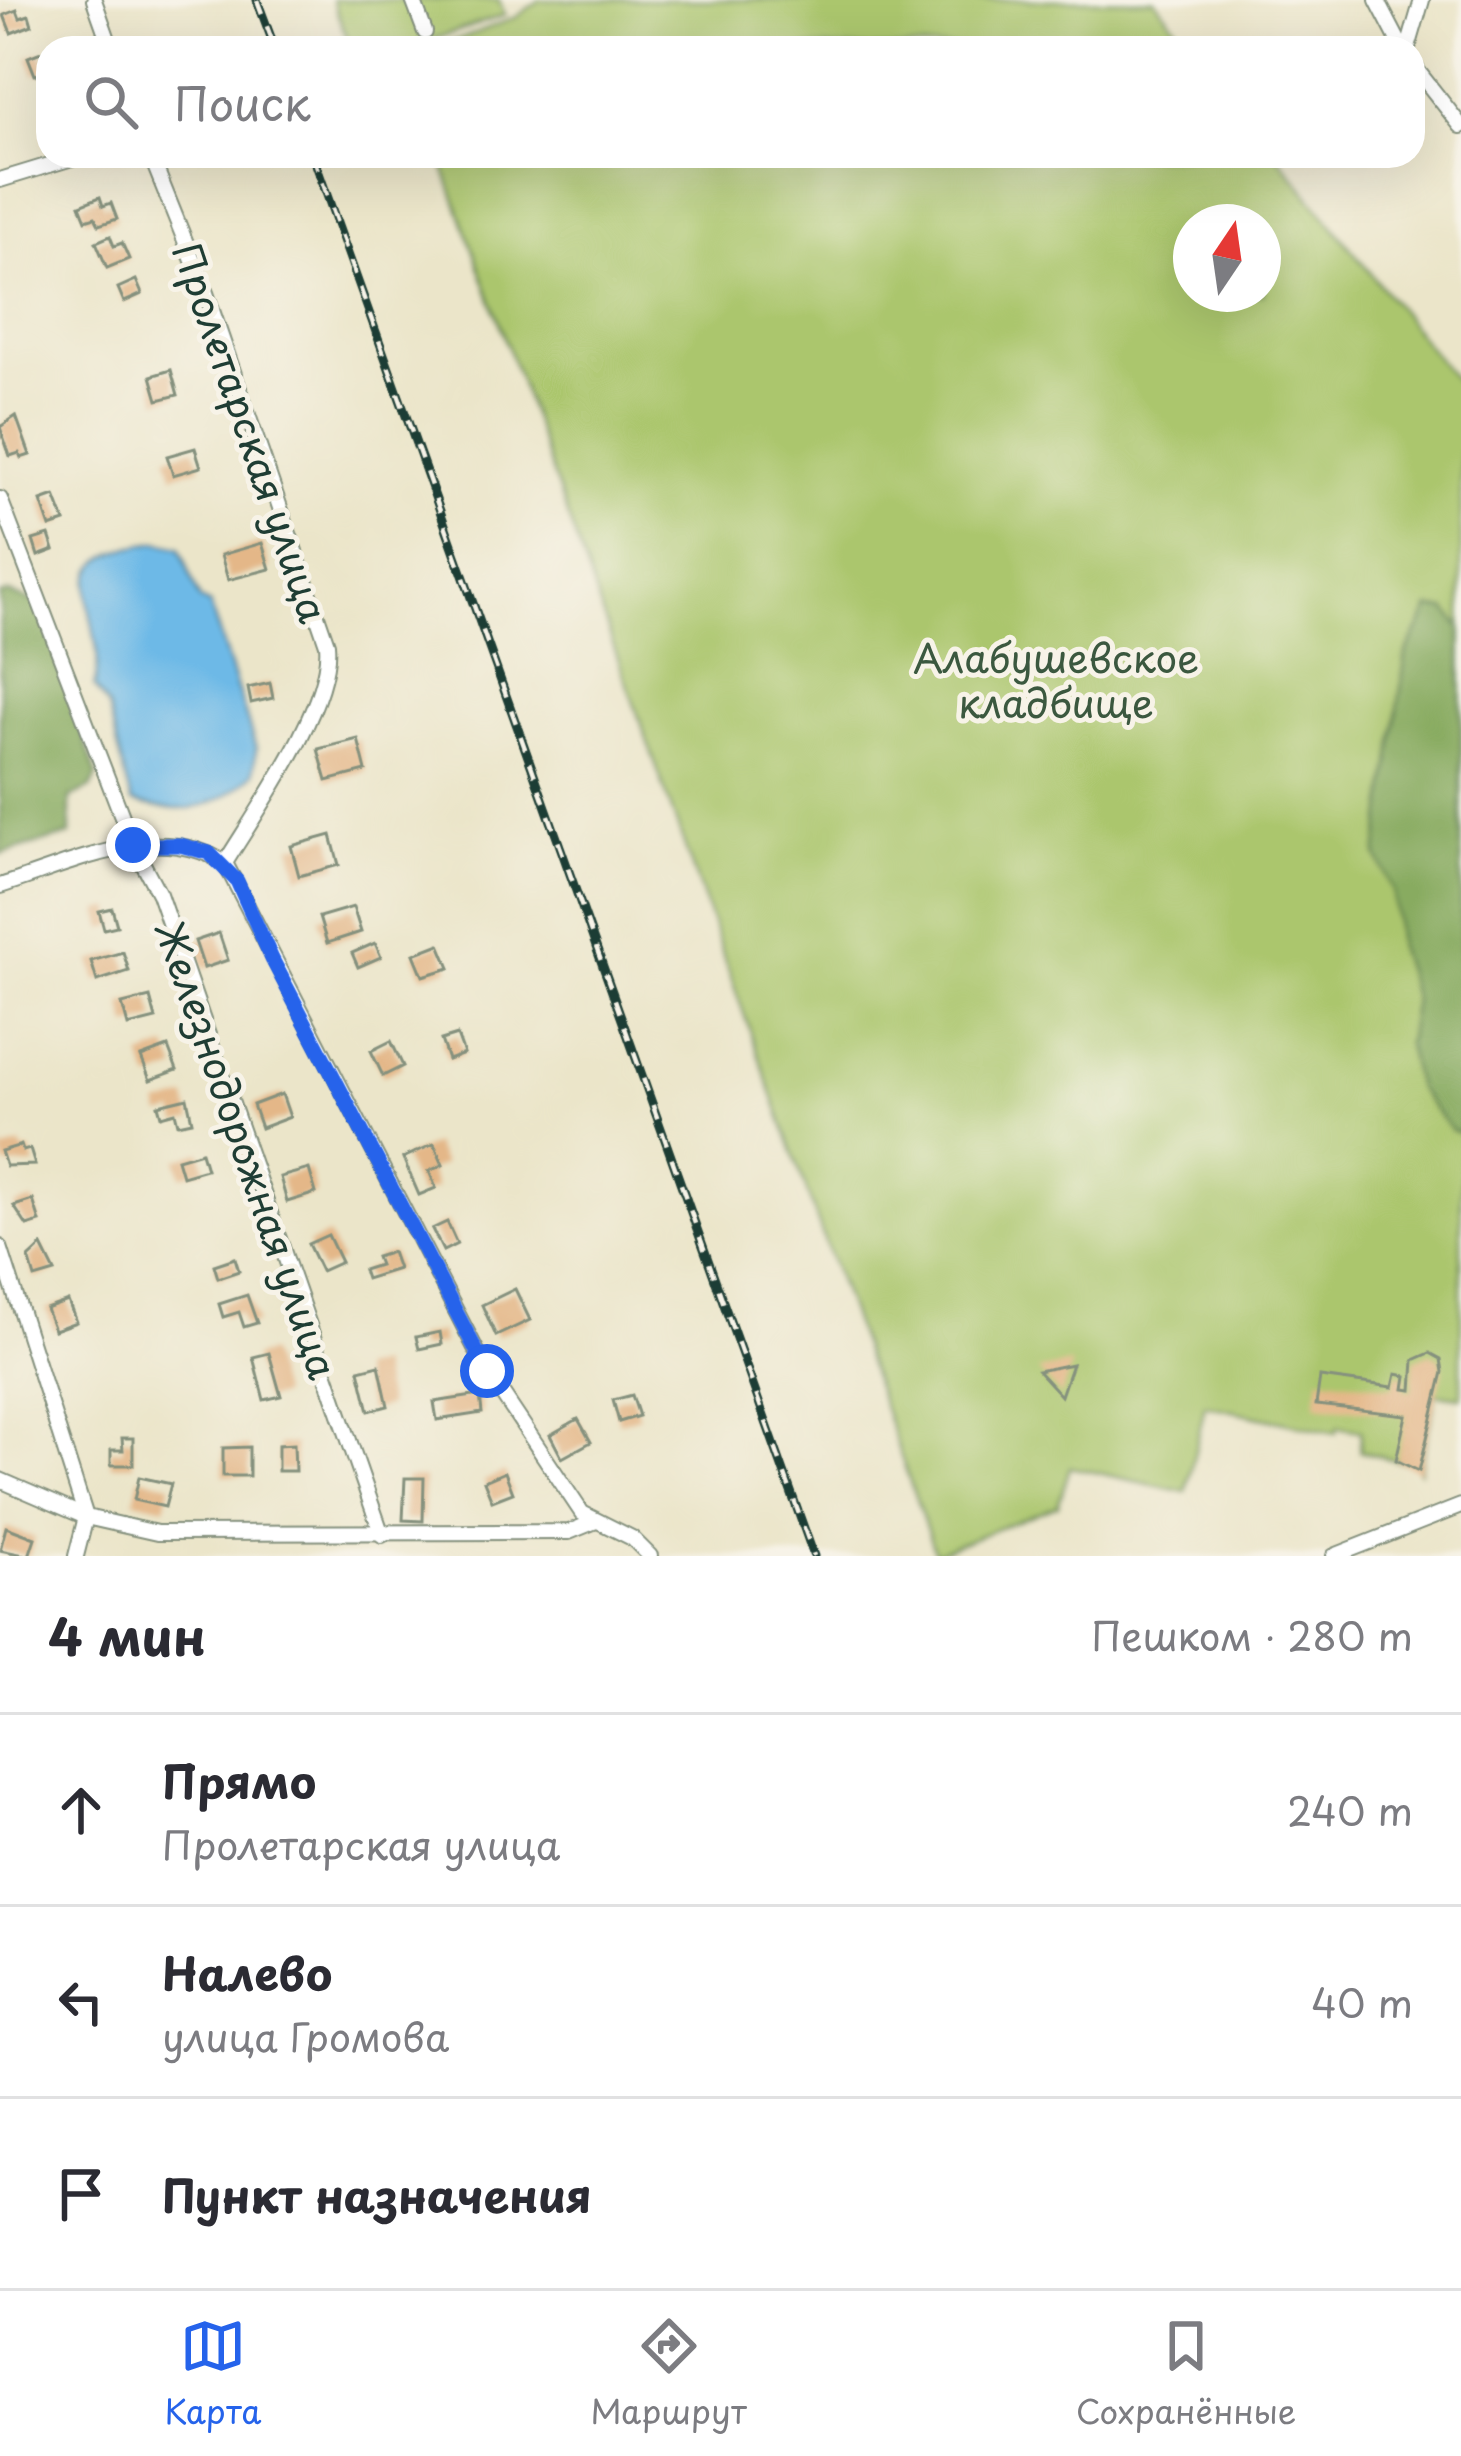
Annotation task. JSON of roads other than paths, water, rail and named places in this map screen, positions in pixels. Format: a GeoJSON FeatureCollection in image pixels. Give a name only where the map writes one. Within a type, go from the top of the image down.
{"type":"FeatureCollection","features":[{"type":"Feature","properties":{"kind":"street"},"geometry":{"type":"LineString","coordinates":[[94,0],[107,36]]}},
{"type":"Feature","properties":{"kind":"street"},"geometry":{"type":"LineString","coordinates":[[413,0],[425,32]]}},
{"type":"Feature","properties":{"kind":"street"},"geometry":{"type":"LineString","coordinates":[[1377,0],[1398,36]]}},
{"type":"Feature","properties":{"kind":"street"},"geometry":{"type":"LineString","coordinates":[[1409,36],[1422,0]]}},
{"type":"Feature","properties":{"kind":"street"},"geometry":{"type":"LineString","coordinates":[[1425,80],[1461,126]]}},
{"type":"Feature","properties":{"kind":"street"},"geometry":{"type":"LineString","coordinates":[[0,179],[38,168]]}},
{"type":"Feature","properties":{"kind":"street","name":"Пролетарская улица"},"geometry":{"type":"LineString","coordinates":[[157,168],[206,293],[327,644],[329,667],[314,715],[225,863]]}},
{"type":"Feature","properties":{"kind":"street","name":"Железнодорожная улица"},"geometry":{"type":"LineString","coordinates":[[0,499],[133,845],[159,894],[382,1535]]}},
{"type":"Feature","properties":{"kind":"street"},"geometry":{"type":"LineString","coordinates":[[0,886],[133,845],[180,845],[225,863],[487,1371],[559,1486],[596,1521],[632,1538],[650,1556]]}},
{"type":"Feature","properties":{"kind":"street"},"geometry":{"type":"LineString","coordinates":[[0,1247],[86,1517],[76,1556]]}},
{"type":"Feature","properties":{"kind":"street"},"geometry":{"type":"LineString","coordinates":[[0,1480],[86,1517],[157,1533],[569,1532],[596,1521]]}},
{"type":"Feature","properties":{"kind":"street"},"geometry":{"type":"LineString","coordinates":[[1334,1556],[1461,1506]]}},
{"type":"Feature","properties":{"kind":"water"},"geometry":{"type":"Polygon","coordinates":[[[158,542],[180,547],[200,600],[210,605],[256,748],[254,773],[240,785],[212,802],[183,809],[132,802],[108,707],[94,687],[97,663],[89,577],[99,562],[121,550],[158,542]]]}},
{"type":"Feature","properties":{"kind":"railway"},"geometry":{"type":"LineString","coordinates":[[257,0],[270,36]]}},
{"type":"Feature","properties":{"kind":"railway"},"geometry":{"type":"LineString","coordinates":[[317,168],[814,1556]]}},
{"type":"Feature","properties":{"kind":"park label","name":"Алабушевское кладбище"},"geometry":{"type":"Point","coordinates":[1056,678]}}]}
